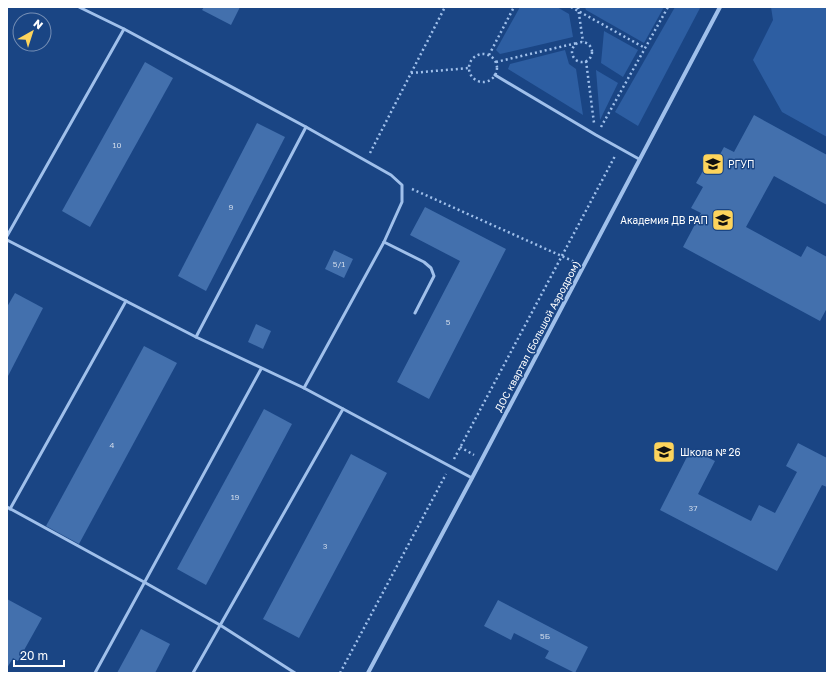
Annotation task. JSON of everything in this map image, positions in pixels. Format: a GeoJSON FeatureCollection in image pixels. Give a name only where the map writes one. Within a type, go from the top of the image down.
{"type":"FeatureCollection","features":[{"type":"Feature","properties":{"kind":"street","name":"ДОС квартал (Большой Аэродром)"},"geometry":{"type":"LineString","coordinates":[[368,673],[720,7]]}},
{"type":"Feature","properties":{"kind":"lane"},"geometry":{"type":"LineString","coordinates":[[79,7],[124,29],[366,160],[391,175],[402,185],[402,202],[384,242],[304,388]]}},
{"type":"Feature","properties":{"kind":"lane"},"geometry":{"type":"LineString","coordinates":[[7,236],[124,29]]}},
{"type":"Feature","properties":{"kind":"lane"},"geometry":{"type":"LineString","coordinates":[[496,74],[596,135],[639,159]]}},
{"type":"Feature","properties":{"kind":"lane"},"geometry":{"type":"LineString","coordinates":[[196,337],[306,127]]}},
{"type":"Feature","properties":{"kind":"lane"},"geometry":{"type":"LineString","coordinates":[[7,240],[196,337],[304,388],[472,478]]}},
{"type":"Feature","properties":{"kind":"lane"},"geometry":{"type":"LineString","coordinates":[[384,242],[424,262],[431,268],[434,276],[416,312]]}},
{"type":"Feature","properties":{"kind":"lane"},"geometry":{"type":"LineString","coordinates":[[126,301],[8,508],[220,625],[295,673]]}},
{"type":"Feature","properties":{"kind":"lane"},"geometry":{"type":"LineString","coordinates":[[94,673],[261,368]]}},
{"type":"Feature","properties":{"kind":"lane"},"geometry":{"type":"LineString","coordinates":[[194,673],[343,409]]}},
{"type":"Feature","properties":{"kind":"path"},"geometry":{"type":"LineString","coordinates":[[366,160],[445,7]]}},
{"type":"Feature","properties":{"kind":"path"},"geometry":{"type":"LineString","coordinates":[[489,55],[514,7]]}},
{"type":"Feature","properties":{"kind":"path"},"geometry":{"type":"LineString","coordinates":[[571,7],[645,48]]}},
{"type":"Feature","properties":{"kind":"path"},"geometry":{"type":"LineString","coordinates":[[578,7],[583,42]]}},
{"type":"Feature","properties":{"kind":"path"},"geometry":{"type":"LineString","coordinates":[[596,135],[668,7]]}},
{"type":"Feature","properties":{"kind":"path"},"geometry":{"type":"LineString","coordinates":[[496,62],[583,42],[589,45],[592,50],[591,57],[586,62]]}},
{"type":"Feature","properties":{"kind":"path"},"geometry":{"type":"LineString","coordinates":[[577,43],[572,48],[572,55],[576,60],[586,62]]}},
{"type":"Feature","properties":{"kind":"path"},"geometry":{"type":"LineString","coordinates":[[484,54],[489,55],[496,62],[496,74],[489,81],[479,82],[472,77],[469,63],[475,56],[484,54]]}},
{"type":"Feature","properties":{"kind":"path"},"geometry":{"type":"LineString","coordinates":[[586,62],[596,135]]}},
{"type":"Feature","properties":{"kind":"path"},"geometry":{"type":"LineString","coordinates":[[411,74],[469,68]]}},
{"type":"Feature","properties":{"kind":"path"},"geometry":{"type":"LineString","coordinates":[[340,673],[619,148]]}},
{"type":"Feature","properties":{"kind":"path"},"geometry":{"type":"LineString","coordinates":[[402,185],[583,265]]}},
{"type":"Feature","properties":{"kind":"path"},"geometry":{"type":"LineString","coordinates":[[460,447],[482,459]]}},
{"type":"Feature","properties":{"kind":"shaded area"},"geometry":{"type":"Polygon","coordinates":[[[520,7],[557,7],[569,14],[573,37],[500,54],[496,50],[520,7]]]}},
{"type":"Feature","properties":{"kind":"shaded area"},"geometry":{"type":"Polygon","coordinates":[[[585,7],[664,7],[644,43],[586,10],[585,7]]]}},
{"type":"Feature","properties":{"kind":"shaded area"},"geometry":{"type":"Polygon","coordinates":[[[675,7],[700,8],[638,126],[615,112],[675,7]]]}},
{"type":"Feature","properties":{"kind":"shaded area"},"geometry":{"type":"Polygon","coordinates":[[[771,7],[827,7],[827,137],[782,112],[753,60],[773,20],[771,7]]]}},
{"type":"Feature","properties":{"kind":"shaded area"},"geometry":{"type":"Polygon","coordinates":[[[604,31],[638,50],[623,77],[601,63],[604,31]]]}},
{"type":"Feature","properties":{"kind":"shaded area"},"geometry":{"type":"Polygon","coordinates":[[[565,50],[569,64],[576,69],[583,115],[508,69],[510,64],[565,50]]]}},
{"type":"Feature","properties":{"kind":"shaded area"},"geometry":{"type":"Polygon","coordinates":[[[596,70],[618,83],[600,120],[596,70]]]}},
{"type":"Feature","properties":{"kind":"building"},"geometry":{"type":"Polygon","coordinates":[[[204,7],[240,7],[231,25],[202,10],[204,7]]]}},
{"type":"Feature","properties":{"kind":"building"},"geometry":{"type":"Polygon","coordinates":[[[145,62],[173,78],[90,227],[62,211],[145,62]]]}},
{"type":"Feature","properties":{"kind":"building","name":"Академия ДВ РАП"},"geometry":{"type":"Polygon","coordinates":[[[754,115],[827,155],[827,205],[774,176],[746,227],[801,257],[807,246],[827,257],[827,308],[820,321],[683,247],[701,213],[691,208],[703,187],[696,183],[707,164],[713,167],[724,147],[734,152],[754,115]]]}},
{"type":"Feature","properties":{"kind":"building"},"geometry":{"type":"Polygon","coordinates":[[[257,123],[285,137],[206,291],[178,276],[257,123]]]}},
{"type":"Feature","properties":{"kind":"building"},"geometry":{"type":"Polygon","coordinates":[[[425,207],[506,249],[429,399],[397,382],[460,261],[410,235],[425,207]]]}},
{"type":"Feature","properties":{"kind":"building"},"geometry":{"type":"Polygon","coordinates":[[[334,250],[353,259],[344,278],[325,269],[334,250]]]}},
{"type":"Feature","properties":{"kind":"building"},"geometry":{"type":"Polygon","coordinates":[[[15,293],[43,308],[7,378],[7,307],[15,293]]]}},
{"type":"Feature","properties":{"kind":"building"},"geometry":{"type":"Polygon","coordinates":[[[256,324],[271,331],[263,349],[248,342],[256,324]]]}},
{"type":"Feature","properties":{"kind":"building"},"geometry":{"type":"Polygon","coordinates":[[[144,346],[177,363],[79,544],[46,526],[144,346]]]}},
{"type":"Feature","properties":{"kind":"building"},"geometry":{"type":"Polygon","coordinates":[[[264,409],[292,424],[206,585],[177,569],[264,409]]]}},
{"type":"Feature","properties":{"kind":"building"},"geometry":{"type":"Polygon","coordinates":[[[798,443],[827,458],[827,487],[822,485],[777,571],[660,510],[691,449],[715,461],[698,494],[751,521],[759,505],[775,513],[797,472],[786,466],[798,443]]]}},
{"type":"Feature","properties":{"kind":"building"},"geometry":{"type":"Polygon","coordinates":[[[351,454],[387,473],[299,638],[263,619],[351,454]]]}},
{"type":"Feature","properties":{"kind":"building"},"geometry":{"type":"Polygon","coordinates":[[[7,599],[42,618],[18,661],[13,658],[7,668],[7,599]]]}},
{"type":"Feature","properties":{"kind":"building"},"geometry":{"type":"Polygon","coordinates":[[[498,600],[588,647],[575,673],[545,658],[549,651],[514,633],[511,640],[484,626],[498,600]]]}},
{"type":"Feature","properties":{"kind":"building"},"geometry":{"type":"Polygon","coordinates":[[[141,629],[170,644],[155,673],[117,673],[141,629]]]}},
{"type":"Feature","properties":{"kind":"place","name":"РГУП"},"geometry":{"type":"Point","coordinates":[713,164]}},
{"type":"Feature","properties":{"kind":"place","name":"Академия ДВ РАП"},"geometry":{"type":"Point","coordinates":[723,220]}},
{"type":"Feature","properties":{"kind":"place","name":"Школа № 26"},"geometry":{"type":"Point","coordinates":[664,452]}}]}
